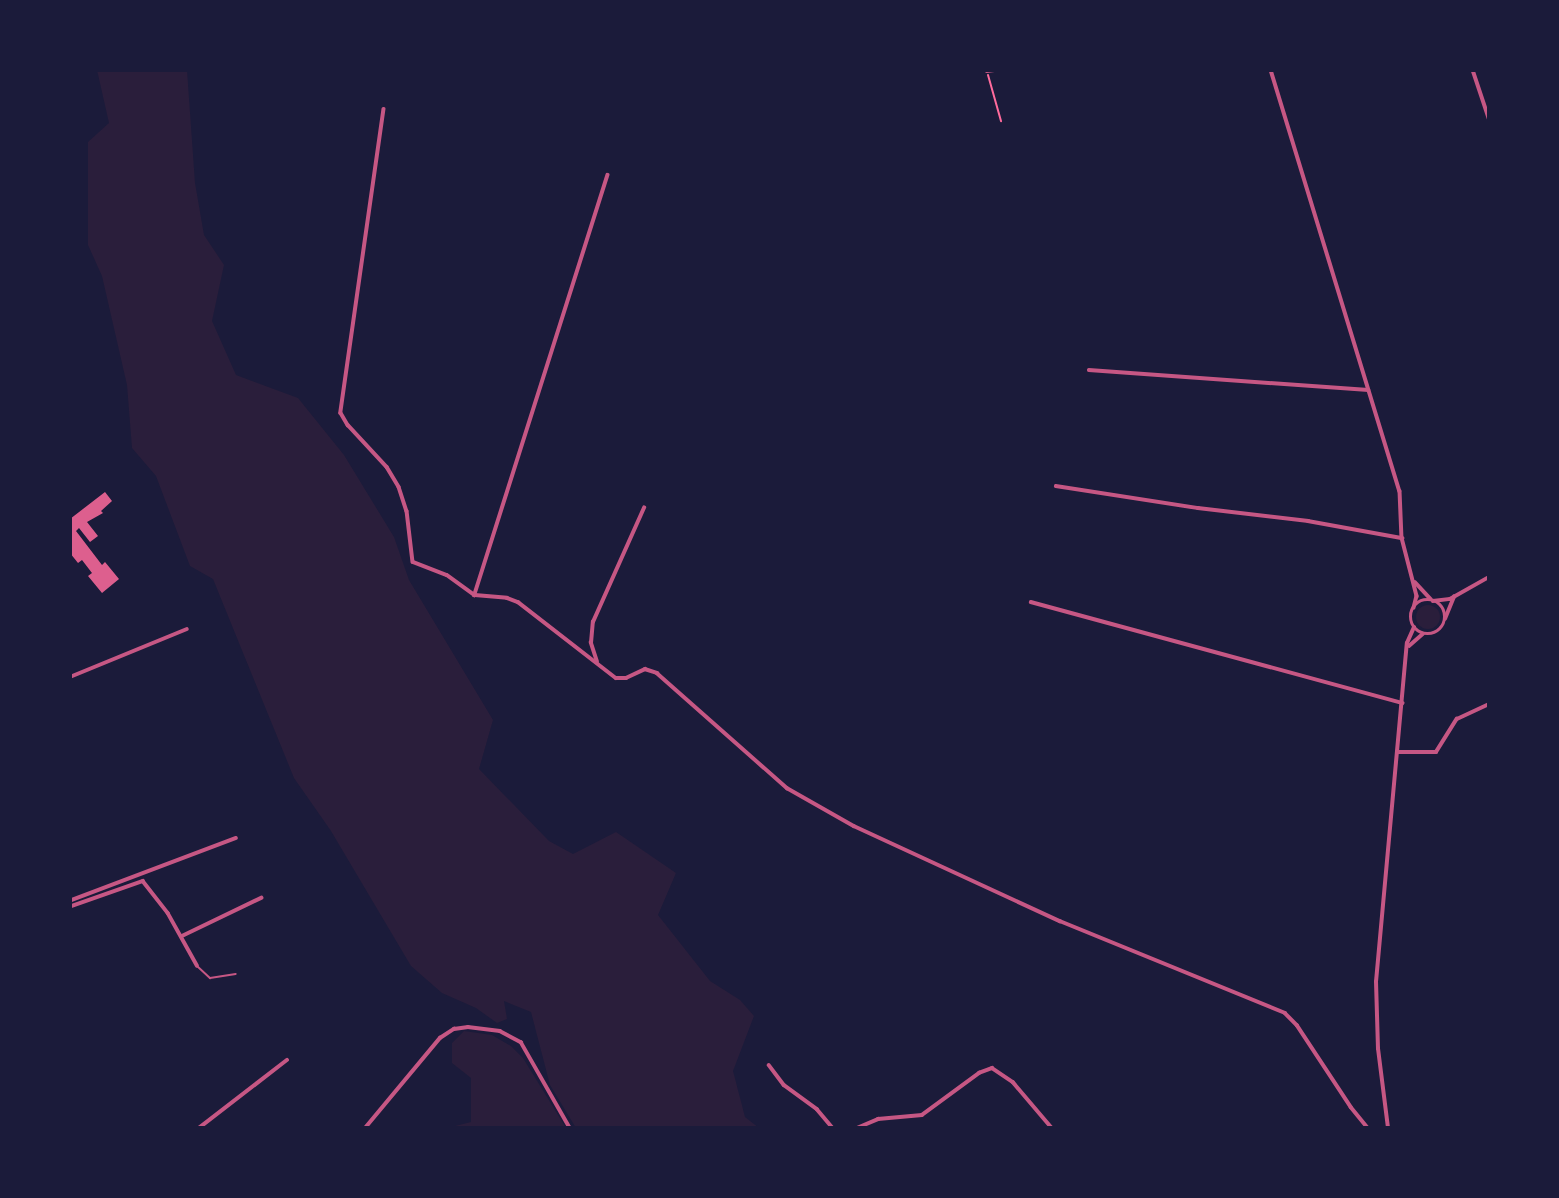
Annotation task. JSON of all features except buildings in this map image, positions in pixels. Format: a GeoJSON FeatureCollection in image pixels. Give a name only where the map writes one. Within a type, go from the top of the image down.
{"type":"FeatureCollection","features":[{"type":"Feature","properties":{"kind":"street"},"geometry":{"type":"LineString","coordinates":[[987,71],[994,70]]}},
{"type":"Feature","properties":{"kind":"street"},"geometry":{"type":"LineString","coordinates":[[1272,70],[1401,491],[1402,538],[1417,596],[1411,618],[1414,627],[1423,634]]}},
{"type":"Feature","properties":{"kind":"street"},"geometry":{"type":"LineString","coordinates":[[1474,70],[1489,118]]}},
{"type":"Feature","properties":{"kind":"street"},"geometry":{"type":"LineString","coordinates":[[384,109],[341,413],[387,467],[399,487],[408,514],[413,562],[447,575],[475,595],[516,601],[597,664],[621,679],[645,670],[657,673],[784,786],[865,832],[1060,920],[1279,1010],[1297,1025],[1350,1107],[1368,1128]]}},
{"type":"Feature","properties":{"kind":"street"},"geometry":{"type":"LineString","coordinates":[[475,595],[608,175]]}},
{"type":"Feature","properties":{"kind":"street"},"geometry":{"type":"LineString","coordinates":[[1089,370],[1368,390]]}},
{"type":"Feature","properties":{"kind":"street"},"geometry":{"type":"LineString","coordinates":[[1056,486],[1198,508],[1308,521],[1402,538]]}},
{"type":"Feature","properties":{"kind":"street"},"geometry":{"type":"LineString","coordinates":[[597,664],[591,643],[593,622],[644,508]]}},
{"type":"Feature","properties":{"kind":"street"},"geometry":{"type":"LineString","coordinates":[[1414,608],[1423,601],[1455,596],[1489,577]]}},
{"type":"Feature","properties":{"kind":"street"},"geometry":{"type":"LineString","coordinates":[[1413,580],[1443,608],[1446,619]]}},
{"type":"Feature","properties":{"kind":"street"},"geometry":{"type":"LineString","coordinates":[[1406,651],[1413,640],[1423,634],[1437,632],[1446,619],[1455,596]]}},
{"type":"Feature","properties":{"kind":"street"},"geometry":{"type":"LineString","coordinates":[[1031,602],[1402,703]]}},
{"type":"Feature","properties":{"kind":"street"},"geometry":{"type":"LineString","coordinates":[[1388,1128],[1379,1066],[1376,995],[1406,651],[1414,627]]}},
{"type":"Feature","properties":{"kind":"street"},"geometry":{"type":"LineString","coordinates":[[70,677],[187,629]]}},
{"type":"Feature","properties":{"kind":"street"},"geometry":{"type":"LineString","coordinates":[[1397,752],[1436,752],[1458,719],[1489,705]]}},
{"type":"Feature","properties":{"kind":"street"},"geometry":{"type":"LineString","coordinates":[[72,900],[236,838]]}},
{"type":"Feature","properties":{"kind":"street"},"geometry":{"type":"LineString","coordinates":[[72,906],[141,881],[158,898],[197,965]]}},
{"type":"Feature","properties":{"kind":"street"},"geometry":{"type":"LineString","coordinates":[[70,887],[70,1080]]}},
{"type":"Feature","properties":{"kind":"street"},"geometry":{"type":"LineString","coordinates":[[182,936],[261,898]]}},
{"type":"Feature","properties":{"kind":"street"},"geometry":{"type":"LineString","coordinates":[[365,1128],[443,1036],[468,1027],[500,1031],[521,1042],[570,1128]]}},
{"type":"Feature","properties":{"kind":"street"},"geometry":{"type":"LineString","coordinates":[[200,1128],[287,1060]]}},
{"type":"Feature","properties":{"kind":"street"},"geometry":{"type":"LineString","coordinates":[[769,1065],[784,1085],[814,1107],[833,1128]]}},
{"type":"Feature","properties":{"kind":"street"},"geometry":{"type":"LineString","coordinates":[[857,1128],[878,1119],[922,1115],[977,1074],[994,1068],[1015,1084],[1052,1128]]}},
{"type":"Feature","properties":{"kind":"lane"},"geometry":{"type":"LineString","coordinates":[[197,965],[202,974],[210,978],[236,974]]}},
{"type":"Feature","properties":{"kind":"path"},"geometry":{"type":"LineString","coordinates":[[987,71],[1002,121]]}},
{"type":"Feature","properties":{"kind":"shaded area"},"geometry":{"type":"Polygon","coordinates":[[[97,70],[187,70],[195,183],[204,235],[224,265],[212,321],[236,375],[298,398],[344,455],[394,537],[409,580],[493,720],[479,769],[549,841],[573,854],[616,832],[676,873],[658,915],[710,981],[740,1000],[754,1016],[733,1071],[745,1117],[759,1128],[576,1128],[550,1085],[531,1012],[504,1001],[507,1019],[497,1023],[476,1008],[442,993],[411,966],[331,831],[294,778],[213,579],[190,566],[156,476],[132,448],[127,385],[102,276],[88,245],[88,142],[109,123],[97,70]]]}},
{"type":"Feature","properties":{"kind":"shaded area"},"geometry":{"type":"Polygon","coordinates":[[[1423,605],[1433,605],[1440,612],[1440,622],[1433,629],[1423,629],[1416,622],[1416,612],[1423,605]]]}},
{"type":"Feature","properties":{"kind":"shaded area"},"geometry":{"type":"Polygon","coordinates":[[[464,1031],[492,1035],[511,1046],[523,1058],[566,1128],[447,1128],[471,1122],[471,1078],[452,1063],[452,1043],[464,1031]]]}}]}
